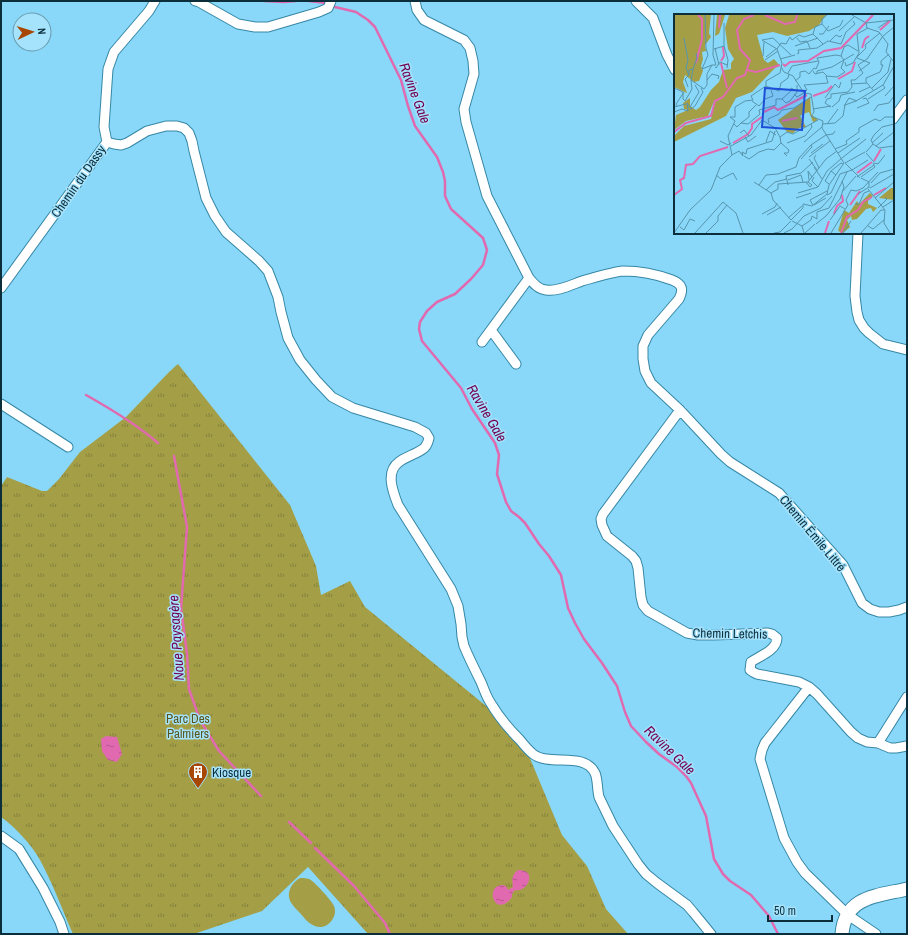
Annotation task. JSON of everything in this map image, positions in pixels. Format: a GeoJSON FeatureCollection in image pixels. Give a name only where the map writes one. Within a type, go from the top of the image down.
{"type":"FeatureCollection","features":[{"type":"Feature","properties":{"kind":"main road"},"geometry":{"type":"LineString","coordinates":[[842,934],[848,915],[854,906],[863,900],[907,889]]}},
{"type":"Feature","properties":{"kind":"street","name":"Chemin du Dassy"},"geometry":{"type":"LineString","coordinates":[[1,288],[107,142],[104,126],[108,69],[114,52],[149,11],[155,1]]}},
{"type":"Feature","properties":{"kind":"street"},"geometry":{"type":"LineString","coordinates":[[195,1],[238,24],[255,27],[268,27],[319,12],[328,8],[331,1]]}},
{"type":"Feature","properties":{"kind":"street"},"geometry":{"type":"LineString","coordinates":[[415,1],[417,10],[424,20],[464,40],[470,48],[474,74],[464,109],[466,122],[487,196],[529,278],[482,342]]}},
{"type":"Feature","properties":{"kind":"street"},"geometry":{"type":"LineString","coordinates":[[636,1],[653,18],[666,55],[674,68]]}},
{"type":"Feature","properties":{"kind":"street"},"geometry":{"type":"LineString","coordinates":[[894,118],[907,100]]}},
{"type":"Feature","properties":{"kind":"street"},"geometry":{"type":"LineString","coordinates":[[107,142],[114,144],[127,143],[147,131],[166,126],[177,126],[184,128],[189,133],[192,141],[206,198],[226,232],[268,271],[278,297],[288,338],[300,360],[332,397],[353,408],[415,427],[426,433],[429,438],[428,444],[424,449],[398,463],[393,470],[391,481],[393,493],[398,505],[451,589],[458,606],[464,646],[490,702],[513,733],[533,754],[552,760],[579,761],[590,766],[596,777],[599,797],[613,826],[638,864],[646,874],[687,905],[711,934]]}},
{"type":"Feature","properties":{"kind":"street"},"geometry":{"type":"LineString","coordinates":[[858,234],[855,296],[859,320],[864,328],[882,344],[907,350]]}},
{"type":"Feature","properties":{"kind":"street","name":"Chemin Émile Littré"},"geometry":{"type":"LineString","coordinates":[[529,278],[536,286],[545,290],[554,290],[591,278],[622,271],[641,272],[660,276],[679,284],[682,293],[679,299],[648,335],[644,346],[643,359],[645,371],[651,383],[680,410],[730,462],[780,492],[842,565],[862,603],[870,609],[879,612],[889,612],[907,607]]}},
{"type":"Feature","properties":{"kind":"street"},"geometry":{"type":"LineString","coordinates":[[491,330],[516,364]]}},
{"type":"Feature","properties":{"kind":"street"},"geometry":{"type":"LineString","coordinates":[[1,404],[68,447]]}},
{"type":"Feature","properties":{"kind":"street","name":"Chemin Letchis"},"geometry":{"type":"LineString","coordinates":[[680,410],[603,514],[602,525],[604,530],[607,536],[636,561],[641,597],[643,605],[648,611],[687,633],[698,635],[772,634],[777,638],[776,644],[772,649],[751,662],[750,670],[757,674],[799,682],[809,687]]}},
{"type":"Feature","properties":{"kind":"street"},"geometry":{"type":"LineString","coordinates":[[876,934],[848,915],[804,874],[784,838],[760,759],[765,743],[809,687],[858,738],[890,748],[907,746]]}},
{"type":"Feature","properties":{"kind":"street"},"geometry":{"type":"LineString","coordinates":[[878,743],[907,697]]}},
{"type":"Feature","properties":{"kind":"street"},"geometry":{"type":"LineString","coordinates":[[1,836],[19,849],[43,888],[60,922],[64,934]]}},
{"type":"Feature","properties":{"kind":"green space","name":"Parc Des Palmiers"},"geometry":{"type":"Polygon","coordinates":[[[178,364],[290,505],[316,566],[321,595],[350,581],[365,607],[491,710],[529,756],[562,835],[587,866],[606,909],[628,934],[368,934],[308,867],[262,911],[194,934],[73,934],[40,860],[23,837],[1,817],[1,486],[7,477],[42,491],[47,491],[59,479],[80,452],[126,417],[178,364]]]}},
{"type":"Feature","properties":{"kind":"green space"},"geometry":{"type":"Polygon","coordinates":[[[300,878],[309,879],[323,891],[333,903],[335,910],[334,915],[328,925],[322,927],[314,926],[292,904],[289,896],[290,889],[300,878]]]}},
{"type":"Feature","properties":{"kind":"water"},"geometry":{"type":"Polygon","coordinates":[[[106,736],[117,737],[122,754],[117,762],[108,760],[102,751],[101,739],[106,736]]]}},
{"type":"Feature","properties":{"kind":"water"},"geometry":{"type":"Polygon","coordinates":[[[518,870],[528,873],[529,881],[527,885],[520,890],[515,890],[512,897],[506,903],[501,905],[497,904],[494,900],[493,891],[496,887],[501,885],[506,886],[508,890],[513,887],[513,876],[518,870]]]}},
{"type":"Feature","properties":{"kind":"waterway","name":"Ravine Gale"},"geometry":{"type":"LineString","coordinates":[[264,1],[296,1]]}},
{"type":"Feature","properties":{"kind":"waterway","name":"Ravine Gale"},"geometry":{"type":"LineString","coordinates":[[309,1],[326,3]]}},
{"type":"Feature","properties":{"kind":"waterway","name":"Ravine Gale"},"geometry":{"type":"LineString","coordinates":[[335,7],[356,12],[375,27],[401,80],[415,126],[437,157],[445,181],[445,196],[451,209],[483,238],[487,250],[483,265],[471,279],[455,294],[437,302],[427,311],[420,322],[419,329],[422,341],[461,388],[472,409],[495,443],[499,455],[497,474],[506,502],[511,511],[525,523],[561,575],[568,608],[584,639],[617,686],[631,726],[659,754],[677,767],[691,783],[706,816],[714,859],[723,874],[730,881],[751,895],[769,916],[778,934]]}},
{"type":"Feature","properties":{"kind":"waterway","name":"Noue Paysagère"},"geometry":{"type":"LineString","coordinates":[[86,395],[123,417],[158,443]]}},
{"type":"Feature","properties":{"kind":"waterway","name":"Noue Paysagère"},"geometry":{"type":"LineString","coordinates":[[174,456],[187,527],[181,608],[187,654],[189,689],[200,720],[219,751],[261,796]]}},
{"type":"Feature","properties":{"kind":"waterway","name":"Noue Paysagère"},"geometry":{"type":"LineString","coordinates":[[289,822],[311,843]]}},
{"type":"Feature","properties":{"kind":"waterway","name":"Noue Paysagère"},"geometry":{"type":"LineString","coordinates":[[315,848],[354,886],[385,923],[390,934]]}},
{"type":"Feature","properties":{"kind":"place","name":"Kiosque"},"geometry":{"type":"Point","coordinates":[198,789]}}]}
